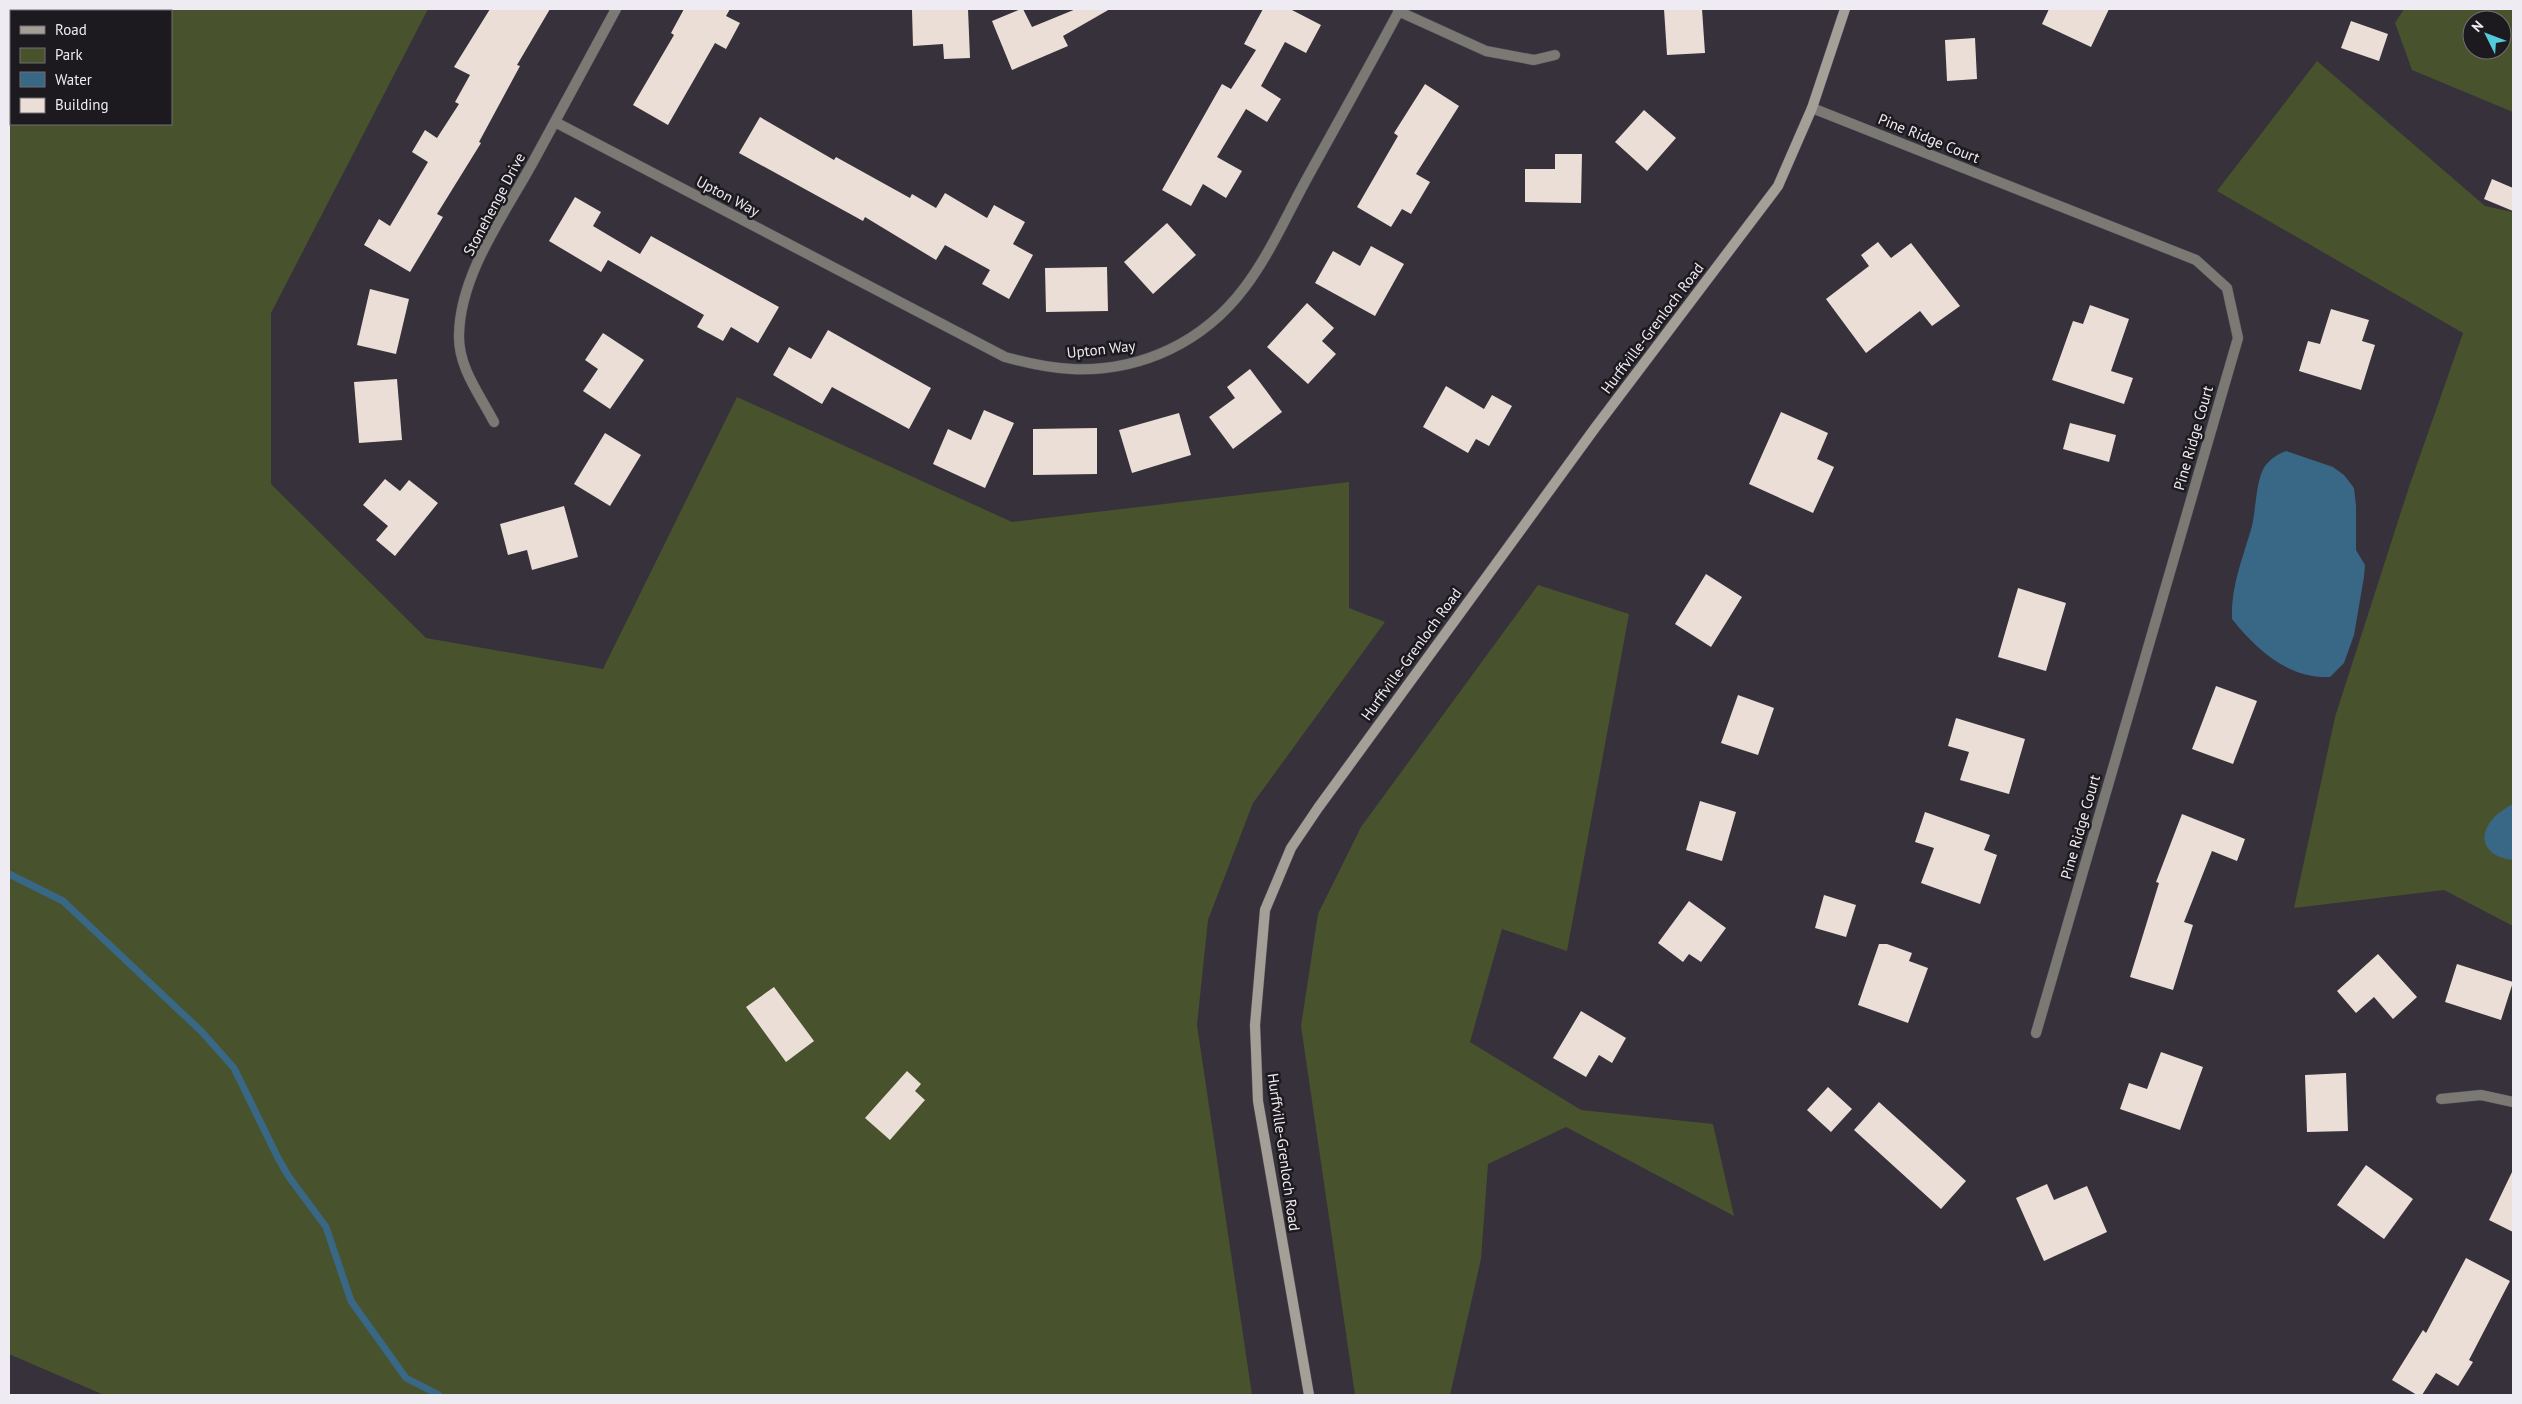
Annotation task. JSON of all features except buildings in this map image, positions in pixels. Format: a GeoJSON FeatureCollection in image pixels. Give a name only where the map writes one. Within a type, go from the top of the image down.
{"type":"FeatureCollection","features":[{"type":"Feature","properties":{"kind":"main road","name":"Hurffville-Grenloch Road"},"geometry":{"type":"LineString","coordinates":[[1309,1395],[1258,1100],[1255,1025],[1265,910],[1291,848],[1318,808],[1595,428],[1778,186],[1812,108],[1846,9]]}},
{"type":"Feature","properties":{"kind":"street","name":"Stonehenge Drive"},"geometry":{"type":"LineString","coordinates":[[494,422],[462,362],[459,336],[461,311],[478,264],[490,240],[616,9]]}},
{"type":"Feature","properties":{"kind":"street","name":"Upton Way"},"geometry":{"type":"LineString","coordinates":[[555,122],[1004,357],[1041,366],[1072,370],[1106,367],[1137,362],[1166,353],[1192,339],[1213,323],[1230,306],[1262,260],[1399,10]]}},
{"type":"Feature","properties":{"kind":"street"},"geometry":{"type":"LineString","coordinates":[[1399,10],[1486,51],[1534,60],[1555,55]]}},
{"type":"Feature","properties":{"kind":"street","name":"Pine Ridge Court"},"geometry":{"type":"LineString","coordinates":[[1812,108],[2196,260],[2227,288],[2238,338],[2036,1033]]}},
{"type":"Feature","properties":{"kind":"street"},"geometry":{"type":"LineString","coordinates":[[2442,1099],[2481,1095],[2513,1102]]}},
{"type":"Feature","properties":{"kind":"green space"},"geometry":{"type":"Polygon","coordinates":[[[9,9],[428,9],[271,313],[271,484],[426,638],[603,669],[737,397],[1012,522],[1349,482],[1349,608],[1385,622],[1253,803],[1208,920],[1197,1025],[1252,1395],[104,1395],[9,1354],[9,9]]]}},
{"type":"Feature","properties":{"kind":"green space"},"geometry":{"type":"Polygon","coordinates":[[[2404,9],[2513,9],[2513,112],[2412,70],[2395,23],[2404,9]]]}},
{"type":"Feature","properties":{"kind":"green space"},"geometry":{"type":"Polygon","coordinates":[[[2317,61],[2485,206],[2513,212],[2513,926],[2444,890],[2294,908],[2335,717],[2409,487],[2463,333],[2217,191],[2317,61]]]}},
{"type":"Feature","properties":{"kind":"green space"},"geometry":{"type":"Polygon","coordinates":[[[1538,585],[1629,614],[1567,951],[1502,929],[1470,1042],[1581,1110],[1713,1124],[1734,1216],[1566,1127],[1488,1164],[1481,1259],[1450,1395],[1355,1395],[1301,1026],[1318,914],[1361,827],[1538,585]]]}},
{"type":"Feature","properties":{"kind":"water"},"geometry":{"type":"Polygon","coordinates":[[[2286,451],[2333,467],[2344,475],[2354,488],[2356,550],[2365,565],[2364,577],[2354,635],[2344,663],[2330,677],[2300,673],[2274,660],[2262,651],[2232,619],[2233,595],[2252,526],[2260,478],[2267,463],[2280,453],[2286,451]]]}},
{"type":"Feature","properties":{"kind":"water"},"geometry":{"type":"Polygon","coordinates":[[[2513,804],[2513,860],[2505,859],[2492,853],[2485,842],[2485,836],[2486,829],[2493,818],[2513,804]]]}},
{"type":"Feature","properties":{"kind":"waterway"},"geometry":{"type":"LineString","coordinates":[[9,874],[63,901],[202,1032],[234,1068],[278,1158],[289,1177],[326,1227],[351,1301],[406,1378],[439,1395]]}}]}
